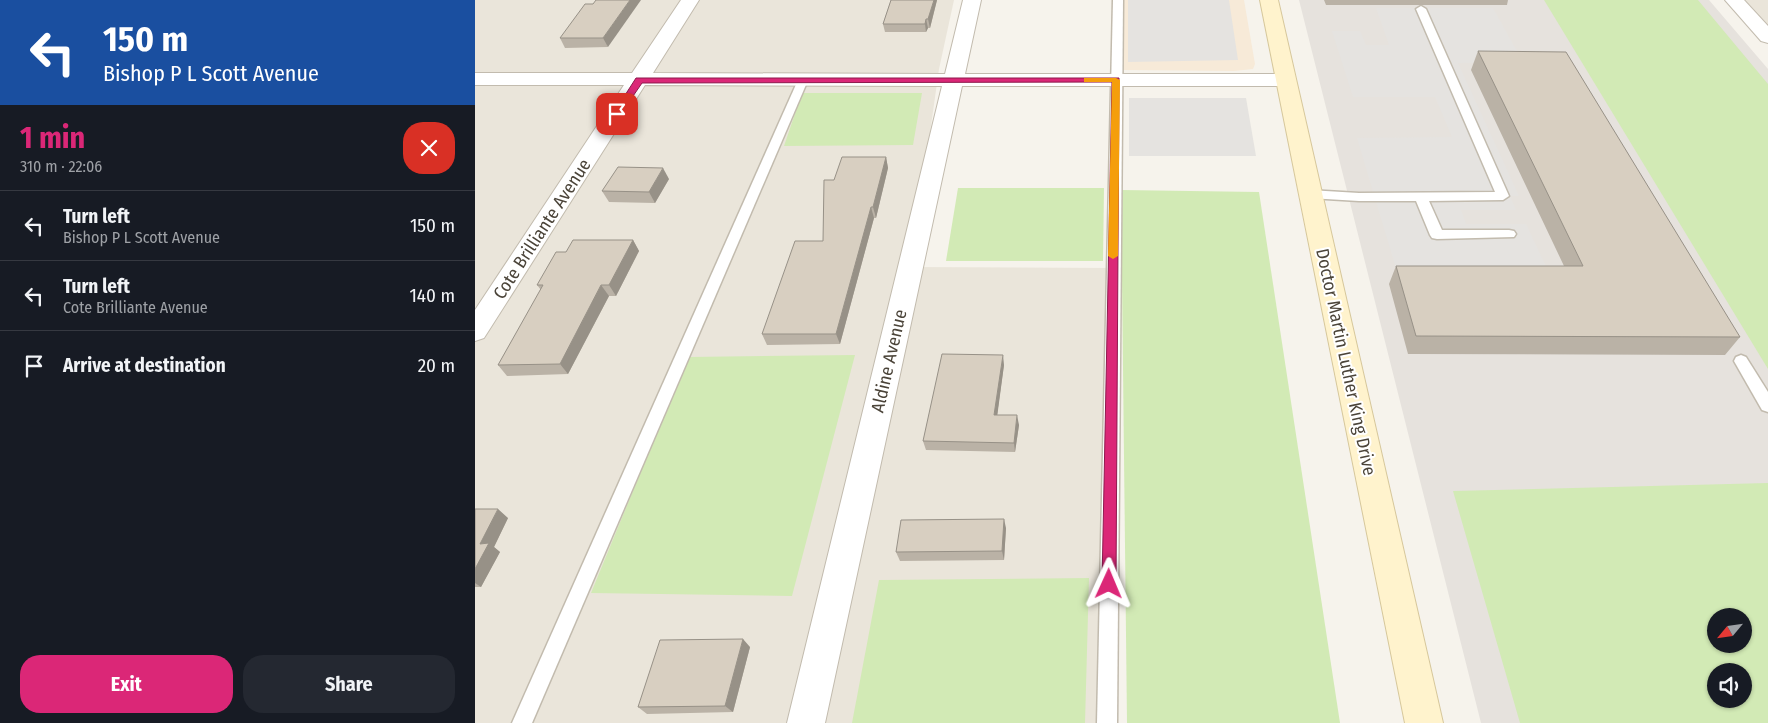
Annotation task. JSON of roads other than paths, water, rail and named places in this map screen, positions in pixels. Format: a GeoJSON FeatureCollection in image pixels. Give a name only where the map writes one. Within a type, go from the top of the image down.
{"type":"FeatureCollection","features":[{"type":"Feature","properties":{"kind":"main road","name":"Doctor Martin Luther King Drive"},"geometry":{"type":"LineString","coordinates":[[1269,0],[1309,194],[1424,723]]}},
{"type":"Feature","properties":{"kind":"street","name":"Cote Brilliante Avenue"},"geometry":{"type":"LineString","coordinates":[[475,331],[691,0]]}},
{"type":"Feature","properties":{"kind":"street","name":"Aldine Avenue"},"geometry":{"type":"LineString","coordinates":[[806,723],[972,0]]}},
{"type":"Feature","properties":{"kind":"street"},"geometry":{"type":"LineString","coordinates":[[1734,0],[1768,37]]}},
{"type":"Feature","properties":{"kind":"street"},"geometry":{"type":"LineString","coordinates":[[475,79],[1285,80]]}},
{"type":"Feature","properties":{"kind":"lane"},"geometry":{"type":"LineString","coordinates":[[1107,723],[1118,0]]}},
{"type":"Feature","properties":{"kind":"lane"},"geometry":{"type":"LineString","coordinates":[[1309,194],[1354,197],[1503,196],[1421,9]]}},
{"type":"Feature","properties":{"kind":"lane"},"geometry":{"type":"LineString","coordinates":[[522,723],[803,80]]}},
{"type":"Feature","properties":{"kind":"lane"},"geometry":{"type":"LineString","coordinates":[[1421,196],[1437,235],[1509,234]]}},
{"type":"Feature","properties":{"kind":"lane"},"geometry":{"type":"LineString","coordinates":[[1741,361],[1768,406]]}}]}
